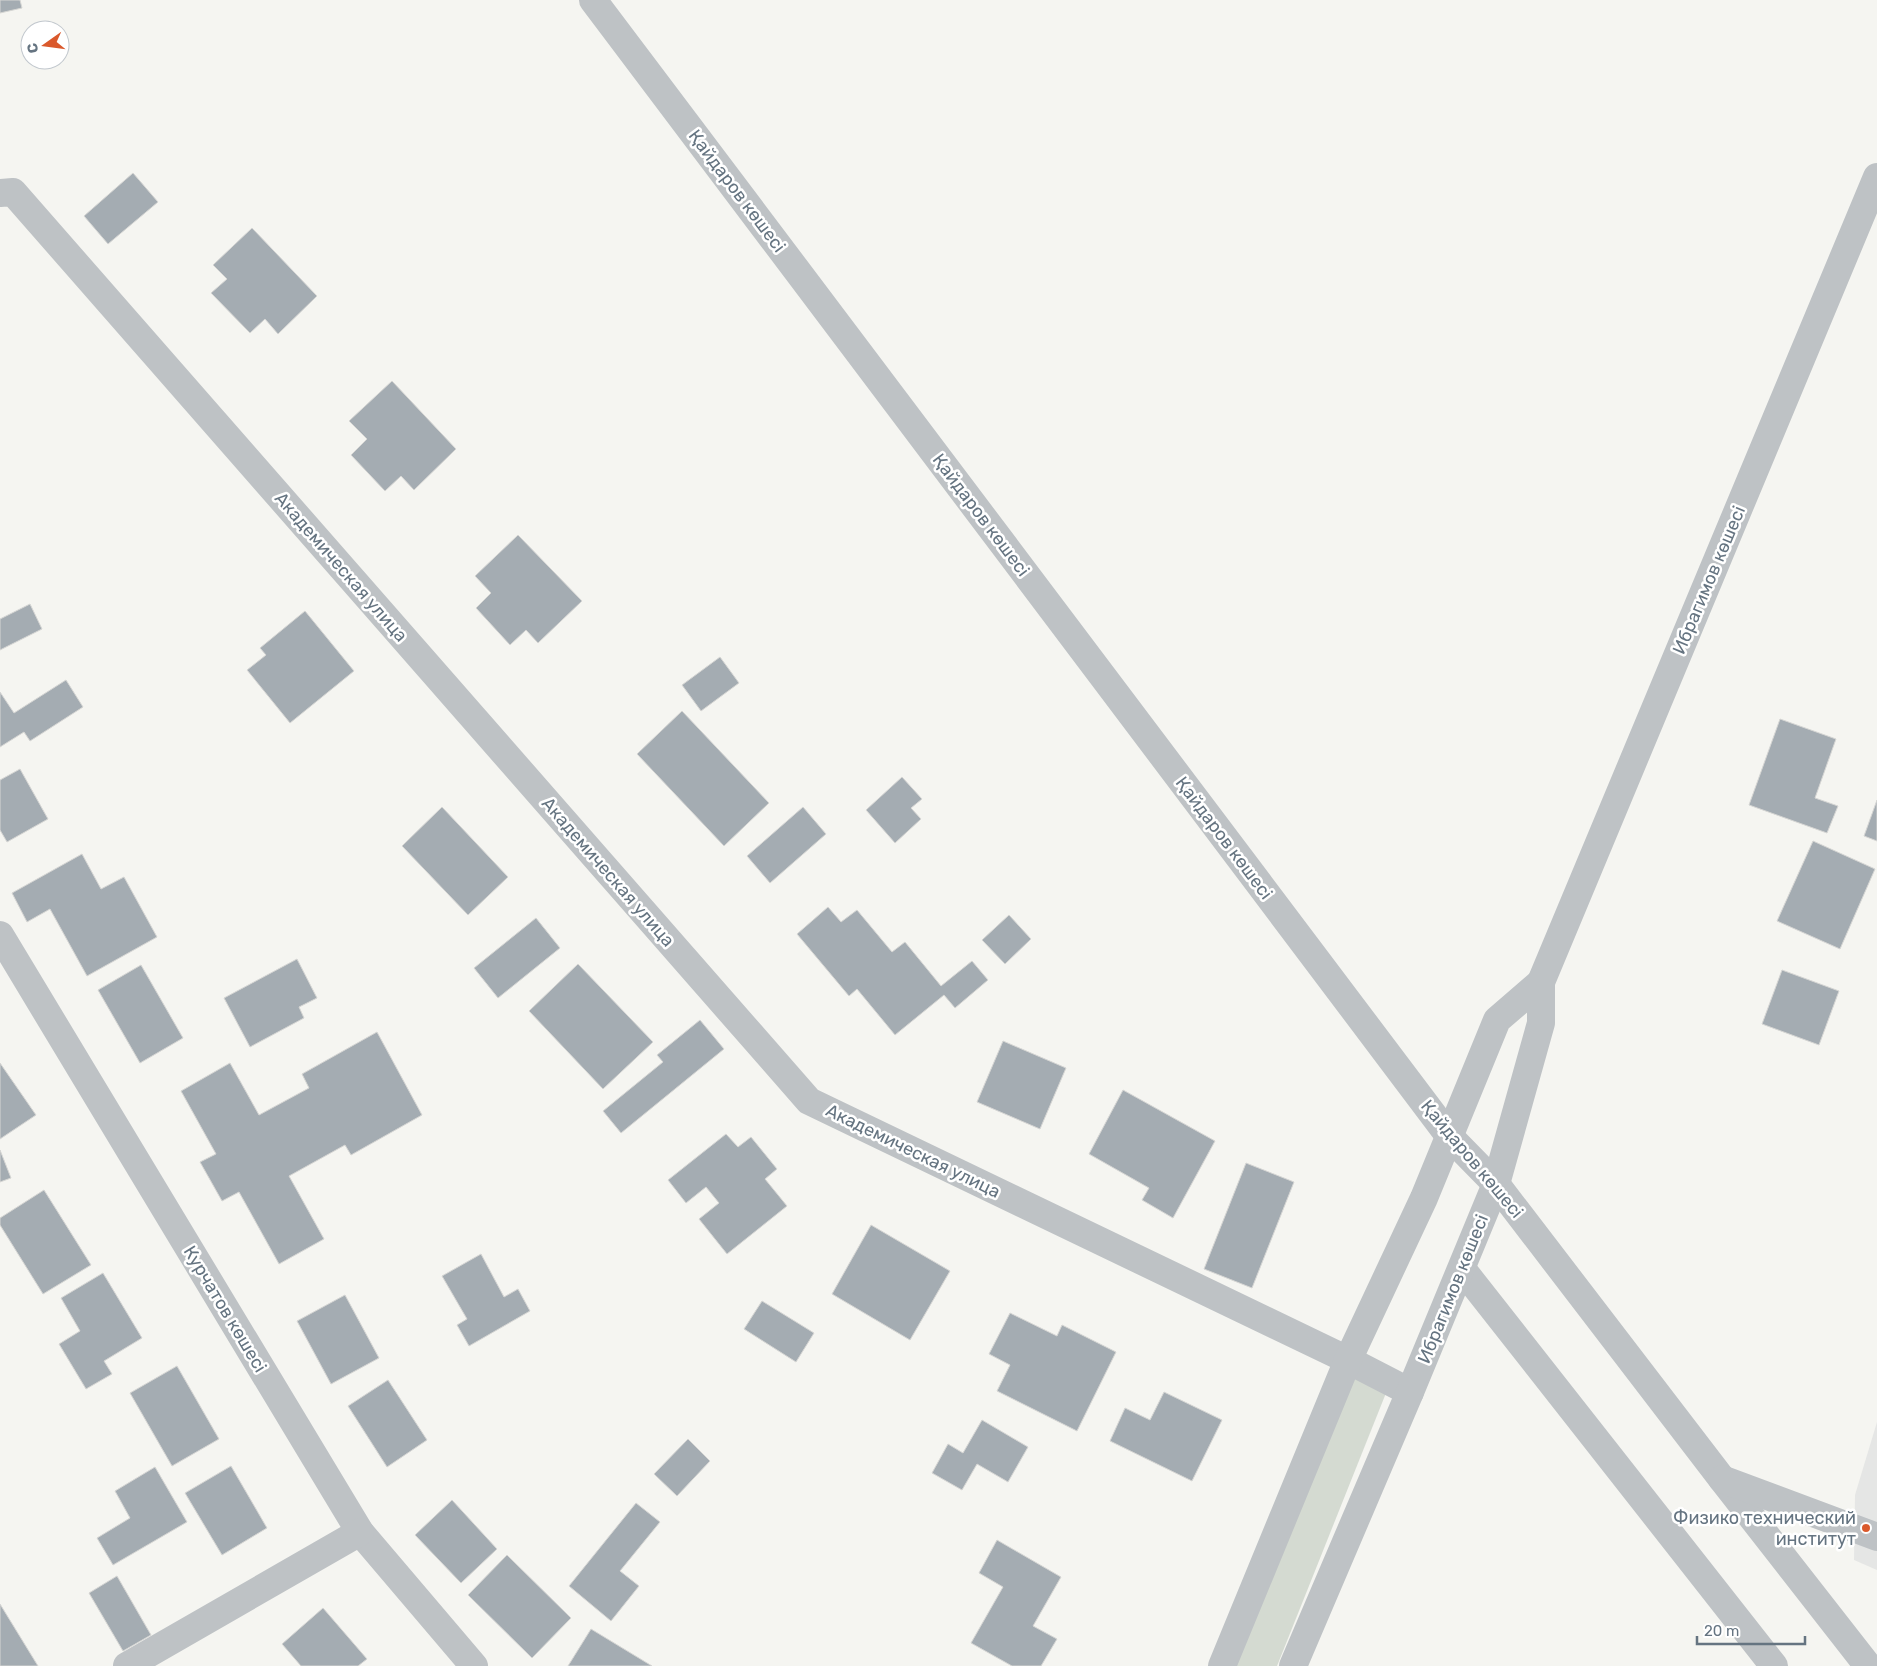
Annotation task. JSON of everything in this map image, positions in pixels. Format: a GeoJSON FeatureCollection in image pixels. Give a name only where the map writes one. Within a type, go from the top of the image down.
{"type":"FeatureCollection","features":[{"type":"Feature","properties":{"kind":"street","name":"Қайдаров көшесі"},"geometry":{"type":"LineString","coordinates":[[593,0],[1450,1137],[1496,1184],[1868,1666]]}},
{"type":"Feature","properties":{"kind":"street","name":"Ибрагимов көшесі"},"geometry":{"type":"LineString","coordinates":[[1293,1666],[1462,1269],[1496,1184],[1541,1023],[1541,982],[1877,177]]}},
{"type":"Feature","properties":{"kind":"street","name":"Академическая улица"},"geometry":{"type":"LineString","coordinates":[[7,193],[809,1101],[1348,1360]]}},
{"type":"Feature","properties":{"kind":"street","name":"Курчатов көшесі"},"geometry":{"type":"LineString","coordinates":[[0,935],[360,1532],[474,1666]]}},
{"type":"Feature","properties":{"kind":"street","name":"Ибрагимов көшесі"},"geometry":{"type":"LineString","coordinates":[[1222,1666],[1348,1360],[1424,1198],[1497,1020],[1541,982]]}},
{"type":"Feature","properties":{"kind":"street"},"geometry":{"type":"LineString","coordinates":[[1462,1269],[1774,1666]]}},
{"type":"Feature","properties":{"kind":"street"},"geometry":{"type":"LineString","coordinates":[[1348,1360],[1410,1392]]}},
{"type":"Feature","properties":{"kind":"street"},"geometry":{"type":"LineString","coordinates":[[1722,1479],[1877,1537]]}},
{"type":"Feature","properties":{"kind":"street"},"geometry":{"type":"LineString","coordinates":[[127,1666],[360,1532]]}},
{"type":"Feature","properties":{"kind":"shaded area"},"geometry":{"type":"Polygon","coordinates":[[[1350,1365],[1390,1383],[1277,1666],[1227,1666],[1350,1365]]]}},
{"type":"Feature","properties":{"kind":"shaded area","name":"Физико технический институт"},"geometry":{"type":"Polygon","coordinates":[[[1877,1422],[1877,1570],[1854,1560],[1855,1495],[1877,1422]]]}},
{"type":"Feature","properties":{"kind":"building"},"geometry":{"type":"Polygon","coordinates":[[[0,0],[20,0],[22,8],[0,13],[0,0]]]}},
{"type":"Feature","properties":{"kind":"building"},"geometry":{"type":"Polygon","coordinates":[[[133,173],[158,202],[108,244],[84,216],[133,173]]]}},
{"type":"Feature","properties":{"kind":"building"},"geometry":{"type":"Polygon","coordinates":[[[252,228],[317,296],[278,334],[265,319],[250,333],[211,293],[227,279],[213,265],[252,228]]]}},
{"type":"Feature","properties":{"kind":"building"},"geometry":{"type":"Polygon","coordinates":[[[392,381],[456,449],[414,490],[401,476],[385,491],[351,455],[367,439],[349,421],[392,381]]]}},
{"type":"Feature","properties":{"kind":"building"},"geometry":{"type":"Polygon","coordinates":[[[518,535],[582,601],[538,643],[526,630],[510,645],[476,608],[491,593],[475,576],[518,535]]]}},
{"type":"Feature","properties":{"kind":"building"},"geometry":{"type":"Polygon","coordinates":[[[30,604],[42,629],[0,650],[0,619],[30,604]]]}},
{"type":"Feature","properties":{"kind":"building"},"geometry":{"type":"Polygon","coordinates":[[[305,611],[354,671],[290,723],[247,670],[266,655],[260,648],[305,611]]]}},
{"type":"Feature","properties":{"kind":"building"},"geometry":{"type":"Polygon","coordinates":[[[720,657],[739,683],[701,711],[682,685],[720,657]]]}},
{"type":"Feature","properties":{"kind":"building"},"geometry":{"type":"Polygon","coordinates":[[[66,680],[83,707],[30,741],[24,732],[0,747],[0,692],[14,713],[66,680]]]}},
{"type":"Feature","properties":{"kind":"building"},"geometry":{"type":"Polygon","coordinates":[[[682,711],[769,803],[724,846],[637,754],[682,711]]]}},
{"type":"Feature","properties":{"kind":"building"},"geometry":{"type":"Polygon","coordinates":[[[1780,719],[1836,739],[1815,798],[1838,806],[1827,833],[1749,805],[1780,719]]]}},
{"type":"Feature","properties":{"kind":"building"},"geometry":{"type":"Polygon","coordinates":[[[20,769],[48,819],[7,842],[0,830],[0,780],[20,769]]]}},
{"type":"Feature","properties":{"kind":"building"},"geometry":{"type":"Polygon","coordinates":[[[902,777],[922,799],[911,808],[921,819],[895,843],[866,810],[902,777]]]}},
{"type":"Feature","properties":{"kind":"building"},"geometry":{"type":"Polygon","coordinates":[[[1877,800],[1877,841],[1864,836],[1877,800]]]}},
{"type":"Feature","properties":{"kind":"building"},"geometry":{"type":"Polygon","coordinates":[[[442,807],[508,877],[468,915],[402,846],[442,807]]]}},
{"type":"Feature","properties":{"kind":"building"},"geometry":{"type":"Polygon","coordinates":[[[803,807],[826,834],[770,883],[747,856],[803,807]]]}},
{"type":"Feature","properties":{"kind":"building"},"geometry":{"type":"Polygon","coordinates":[[[1813,841],[1875,869],[1840,949],[1777,921],[1813,841]]]}},
{"type":"Feature","properties":{"kind":"building"},"geometry":{"type":"Polygon","coordinates":[[[82,854],[101,889],[124,877],[157,937],[87,976],[50,909],[27,922],[12,893],[82,854]]]}},
{"type":"Feature","properties":{"kind":"building"},"geometry":{"type":"Polygon","coordinates":[[[828,907],[841,922],[857,910],[892,952],[905,942],[941,986],[972,961],[988,980],[955,1008],[944,995],[895,1035],[857,989],[849,996],[797,934],[828,907]]]}},
{"type":"Feature","properties":{"kind":"building"},"geometry":{"type":"Polygon","coordinates":[[[1009,915],[1031,939],[1005,964],[982,940],[1009,915]]]}},
{"type":"Feature","properties":{"kind":"building"},"geometry":{"type":"Polygon","coordinates":[[[536,918],[560,948],[498,998],[474,968],[536,918]]]}},
{"type":"Feature","properties":{"kind":"building"},"geometry":{"type":"Polygon","coordinates":[[[297,959],[317,998],[299,1007],[304,1018],[250,1047],[224,998],[297,959]]]}},
{"type":"Feature","properties":{"kind":"building"},"geometry":{"type":"Polygon","coordinates":[[[578,964],[653,1042],[603,1089],[529,1011],[578,964]]]}},
{"type":"Feature","properties":{"kind":"building"},"geometry":{"type":"Polygon","coordinates":[[[141,965],[183,1038],[140,1063],[98,990],[141,965]]]}},
{"type":"Feature","properties":{"kind":"building"},"geometry":{"type":"Polygon","coordinates":[[[1782,970],[1839,991],[1819,1045],[1762,1024],[1782,970]]]}},
{"type":"Feature","properties":{"kind":"building"},"geometry":{"type":"Polygon","coordinates":[[[700,1020],[724,1049],[621,1133],[603,1111],[663,1062],[657,1055],[700,1020]]]}},
{"type":"Feature","properties":{"kind":"building"},"geometry":{"type":"Polygon","coordinates":[[[377,1032],[422,1115],[351,1155],[345,1145],[289,1176],[324,1239],[279,1264],[239,1192],[222,1201],[200,1162],[216,1154],[181,1091],[230,1063],[259,1115],[309,1088],[302,1074],[377,1032]]]}},
{"type":"Feature","properties":{"kind":"building"},"geometry":{"type":"Polygon","coordinates":[[[1003,1041],[1066,1068],[1040,1129],[977,1102],[1003,1041]]]}},
{"type":"Feature","properties":{"kind":"building"},"geometry":{"type":"Polygon","coordinates":[[[0,1063],[36,1115],[0,1139],[0,1063]]]}},
{"type":"Feature","properties":{"kind":"building"},"geometry":{"type":"Polygon","coordinates":[[[1123,1090],[1215,1141],[1173,1218],[1142,1200],[1149,1188],[1089,1154],[1123,1090]]]}},
{"type":"Feature","properties":{"kind":"building"},"geometry":{"type":"Polygon","coordinates":[[[726,1134],[738,1147],[751,1137],[777,1169],[765,1179],[787,1206],[727,1254],[699,1219],[719,1203],[706,1187],[686,1203],[668,1180],[726,1134]]]}},
{"type":"Feature","properties":{"kind":"building"},"geometry":{"type":"Polygon","coordinates":[[[0,1150],[11,1178],[0,1182],[0,1150]]]}},
{"type":"Feature","properties":{"kind":"building"},"geometry":{"type":"Polygon","coordinates":[[[1246,1163],[1294,1182],[1252,1288],[1204,1269],[1246,1163]]]}},
{"type":"Feature","properties":{"kind":"building"},"geometry":{"type":"Polygon","coordinates":[[[44,1190],[91,1265],[43,1294],[0,1225],[0,1218],[44,1190]]]}},
{"type":"Feature","properties":{"kind":"building"},"geometry":{"type":"Polygon","coordinates":[[[871,1225],[950,1271],[910,1340],[832,1294],[871,1225]]]}},
{"type":"Feature","properties":{"kind":"building"},"geometry":{"type":"Polygon","coordinates":[[[481,1254],[504,1297],[518,1289],[530,1311],[469,1346],[457,1325],[467,1319],[442,1276],[481,1254]]]}},
{"type":"Feature","properties":{"kind":"building"},"geometry":{"type":"Polygon","coordinates":[[[103,1273],[142,1338],[104,1361],[112,1374],[86,1389],[59,1344],[80,1331],[61,1298],[103,1273]]]}},
{"type":"Feature","properties":{"kind":"building"},"geometry":{"type":"Polygon","coordinates":[[[345,1295],[379,1358],[331,1384],[297,1321],[345,1295]]]}},
{"type":"Feature","properties":{"kind":"building"},"geometry":{"type":"Polygon","coordinates":[[[762,1301],[814,1333],[796,1362],[744,1329],[762,1301]]]}},
{"type":"Feature","properties":{"kind":"building"},"geometry":{"type":"Polygon","coordinates":[[[1010,1313],[1057,1336],[1062,1325],[1116,1352],[1077,1431],[997,1391],[1010,1365],[989,1354],[1010,1313]]]}},
{"type":"Feature","properties":{"kind":"building"},"geometry":{"type":"Polygon","coordinates":[[[177,1366],[219,1439],[172,1466],[130,1393],[177,1366]]]}},
{"type":"Feature","properties":{"kind":"building"},"geometry":{"type":"Polygon","coordinates":[[[388,1380],[427,1440],[387,1467],[348,1406],[388,1380]]]}},
{"type":"Feature","properties":{"kind":"building"},"geometry":{"type":"Polygon","coordinates":[[[1164,1392],[1222,1420],[1192,1481],[1110,1441],[1125,1408],[1150,1420],[1164,1392]]]}},
{"type":"Feature","properties":{"kind":"building"},"geometry":{"type":"Polygon","coordinates":[[[982,1420],[1028,1447],[1008,1482],[977,1464],[962,1490],[932,1473],[948,1444],[963,1453],[982,1420]]]}},
{"type":"Feature","properties":{"kind":"building"},"geometry":{"type":"Polygon","coordinates":[[[688,1439],[710,1461],[677,1496],[654,1474],[688,1439]]]}},
{"type":"Feature","properties":{"kind":"building"},"geometry":{"type":"Polygon","coordinates":[[[231,1466],[267,1528],[222,1555],[185,1493],[231,1466]]]}},
{"type":"Feature","properties":{"kind":"building"},"geometry":{"type":"Polygon","coordinates":[[[155,1467],[187,1522],[113,1565],[97,1538],[130,1518],[115,1491],[155,1467]]]}},
{"type":"Feature","properties":{"kind":"building"},"geometry":{"type":"Polygon","coordinates":[[[452,1500],[497,1549],[461,1583],[415,1535],[452,1500]]]}},
{"type":"Feature","properties":{"kind":"building"},"geometry":{"type":"Polygon","coordinates":[[[636,1503],[660,1522],[620,1571],[639,1586],[611,1621],[569,1586],[636,1503]]]}},
{"type":"Feature","properties":{"kind":"building"},"geometry":{"type":"Polygon","coordinates":[[[997,1540],[1061,1577],[1033,1626],[1057,1639],[1041,1666],[1012,1666],[971,1643],[1003,1587],[979,1573],[997,1540]]]}},
{"type":"Feature","properties":{"kind":"building"},"geometry":{"type":"Polygon","coordinates":[[[507,1555],[571,1618],[532,1658],[468,1595],[507,1555]]]}},
{"type":"Feature","properties":{"kind":"building"},"geometry":{"type":"Polygon","coordinates":[[[117,1576],[151,1635],[123,1651],[89,1593],[117,1576]]]}},
{"type":"Feature","properties":{"kind":"building"},"geometry":{"type":"Polygon","coordinates":[[[0,1604],[38,1666],[0,1666],[0,1604]]]}},
{"type":"Feature","properties":{"kind":"building"},"geometry":{"type":"Polygon","coordinates":[[[323,1608],[367,1659],[358,1666],[301,1666],[282,1644],[323,1608]]]}},
{"type":"Feature","properties":{"kind":"building"},"geometry":{"type":"Polygon","coordinates":[[[591,1629],[652,1666],[568,1666],[591,1629]]]}},
{"type":"Feature","properties":{"kind":"place","name":"Физико технический институт"},"geometry":{"type":"Point","coordinates":[1866,1528]}}]}
